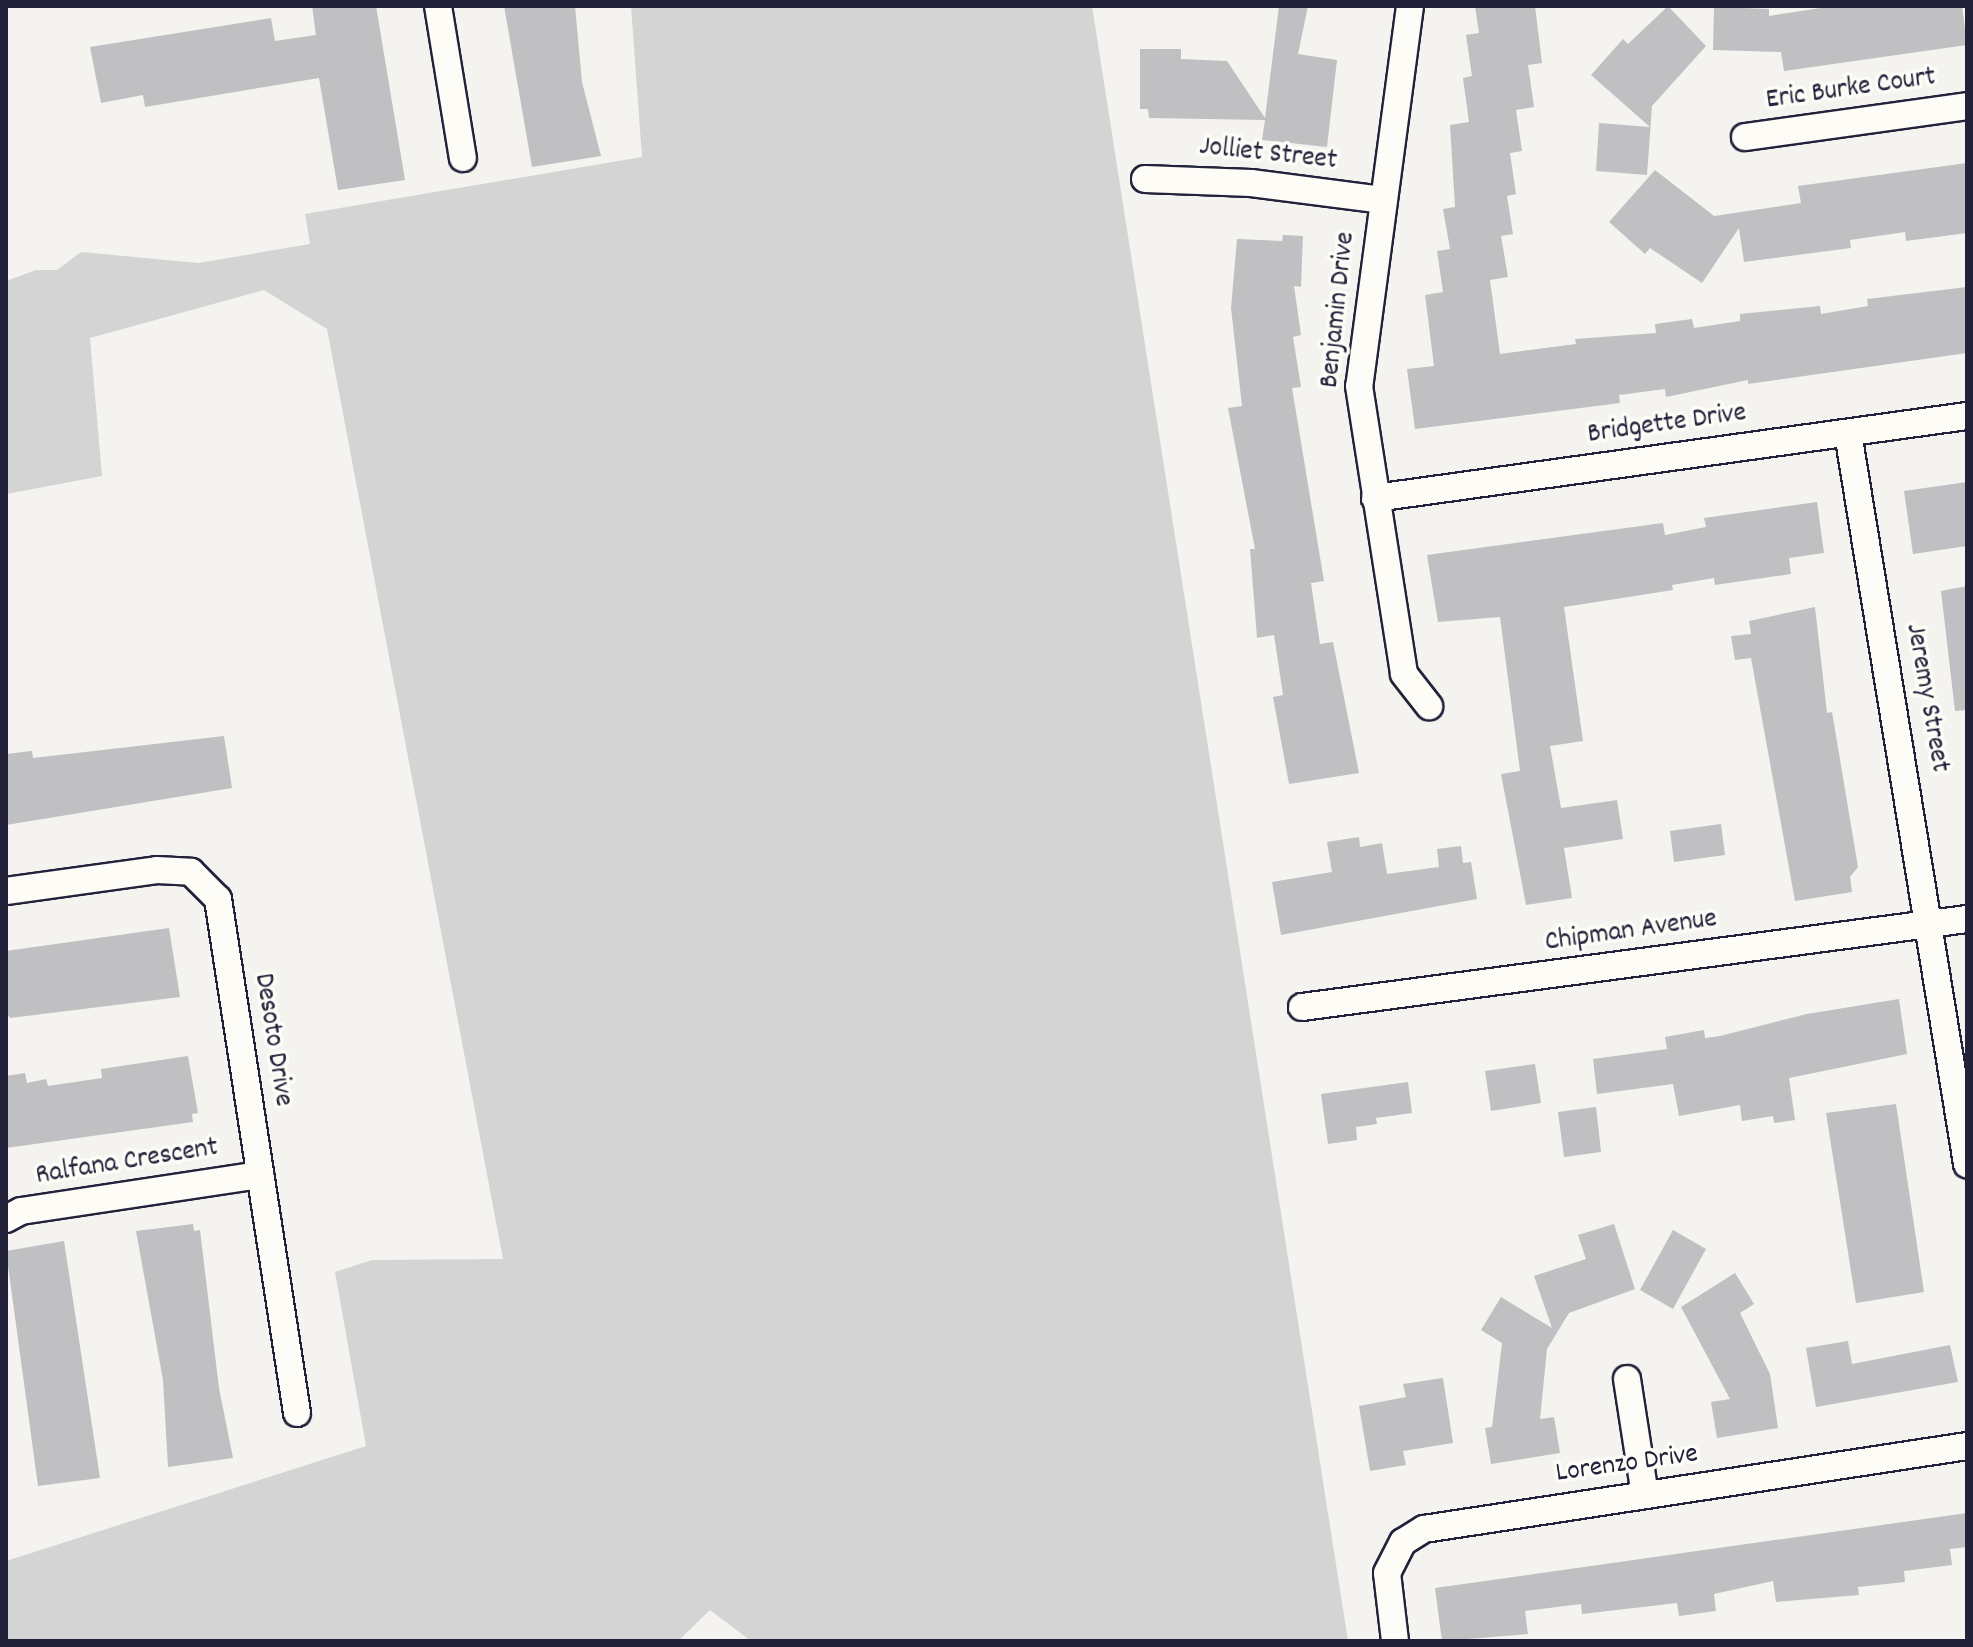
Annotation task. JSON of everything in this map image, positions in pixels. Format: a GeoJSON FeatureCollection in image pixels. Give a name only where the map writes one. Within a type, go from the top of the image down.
{"type":"FeatureCollection","features":[{"type":"Feature","properties":{"kind":"street"},"geometry":{"type":"LineString","coordinates":[[438,6],[463,158]]}},
{"type":"Feature","properties":{"kind":"street","name":"Benjamin Drive"},"geometry":{"type":"LineString","coordinates":[[1410,6],[1359,386],[1404,674],[1429,706]]}},
{"type":"Feature","properties":{"kind":"street","name":"Eric Burke Court"},"geometry":{"type":"LineString","coordinates":[[1745,137],[1967,106]]}},
{"type":"Feature","properties":{"kind":"street","name":"Jolliet Street"},"geometry":{"type":"LineString","coordinates":[[1145,179],[1251,183],[1384,200]]}},
{"type":"Feature","properties":{"kind":"street","name":"Bridgette Drive"},"geometry":{"type":"LineString","coordinates":[[1375,498],[1967,416]]}},
{"type":"Feature","properties":{"kind":"street","name":"Jeremy Street"},"geometry":{"type":"LineString","coordinates":[[1848,433],[1932,924],[1967,1164]]}},
{"type":"Feature","properties":{"kind":"street","name":"Desoto Drive"},"geometry":{"type":"LineString","coordinates":[[6,891],[157,870],[191,872],[218,899],[297,1413]]}},
{"type":"Feature","properties":{"kind":"street","name":"Chipman Avenue"},"geometry":{"type":"LineString","coordinates":[[1302,1007],[1967,919]]}},
{"type":"Feature","properties":{"kind":"street","name":"Ralfana Crescent"},"geometry":{"type":"LineString","coordinates":[[6,1219],[21,1211],[260,1175]]}},
{"type":"Feature","properties":{"kind":"street"},"geometry":{"type":"LineString","coordinates":[[1627,1379],[1645,1495]]}},
{"type":"Feature","properties":{"kind":"street","name":"Lorenzo Drive"},"geometry":{"type":"LineString","coordinates":[[1395,1641],[1387,1573],[1398,1549],[1417,1532],[1967,1446]]}},
{"type":"Feature","properties":{"kind":"shaded area"},"geometry":{"type":"Polygon","coordinates":[[[631,6],[1092,6],[1348,1641],[751,1641],[710,1610],[678,1641],[6,1641],[6,1561],[366,1446],[335,1272],[372,1260],[503,1259],[327,329],[264,290],[90,338],[102,476],[6,494],[6,281],[36,270],[57,270],[81,252],[199,263],[310,244],[305,214],[642,157],[631,6]]]}},
{"type":"Feature","properties":{"kind":"building"},"geometry":{"type":"Polygon","coordinates":[[[312,6],[376,6],[405,180],[338,190],[319,78],[145,107],[143,95],[101,103],[90,47],[271,18],[275,41],[316,35],[312,6]]]}},
{"type":"Feature","properties":{"kind":"building"},"geometry":{"type":"Polygon","coordinates":[[[504,6],[575,6],[582,82],[601,156],[532,167],[504,6]]]}},
{"type":"Feature","properties":{"kind":"building"},"geometry":{"type":"Polygon","coordinates":[[[1279,6],[1308,6],[1298,54],[1337,60],[1327,147],[1262,140],[1265,120],[1149,118],[1148,109],[1140,109],[1140,49],[1181,49],[1181,59],[1227,61],[1265,118],[1279,6]]]}},
{"type":"Feature","properties":{"kind":"building"},"geometry":{"type":"Polygon","coordinates":[[[1475,6],[1535,6],[1542,63],[1528,65],[1534,107],[1516,110],[1522,151],[1510,153],[1516,194],[1507,196],[1513,234],[1501,236],[1508,277],[1490,280],[1500,354],[1576,344],[1575,339],[1656,333],[1655,324],[1692,319],[1694,328],[1740,321],[1740,314],[1820,306],[1821,314],[1868,306],[1867,299],[1967,287],[1967,353],[1748,384],[1748,380],[1666,397],[1665,389],[1619,395],[1620,403],[1415,429],[1407,369],[1434,366],[1425,295],[1443,292],[1437,251],[1450,249],[1443,209],[1455,207],[1450,125],[1469,122],[1463,78],[1472,76],[1466,35],[1479,33],[1475,6]]]}},
{"type":"Feature","properties":{"kind":"building"},"geometry":{"type":"Polygon","coordinates":[[[1668,6],[1706,46],[1652,106],[1647,175],[1596,171],[1599,123],[1650,127],[1591,75],[1623,39],[1628,44],[1668,6]]]}},
{"type":"Feature","properties":{"kind":"building"},"geometry":{"type":"Polygon","coordinates":[[[1834,6],[1962,6],[1967,45],[1784,71],[1781,52],[1713,50],[1714,7],[1769,9],[1769,16],[1834,6]]]}},
{"type":"Feature","properties":{"kind":"building"},"geometry":{"type":"Polygon","coordinates":[[[1967,163],[1967,233],[1906,241],[1905,232],[1850,240],[1851,248],[1744,262],[1739,228],[1702,283],[1650,248],[1645,254],[1609,222],[1655,170],[1714,216],[1801,203],[1798,186],[1967,163]]]}},
{"type":"Feature","properties":{"kind":"building"},"geometry":{"type":"Polygon","coordinates":[[[1283,235],[1303,236],[1301,287],[1294,286],[1301,335],[1293,337],[1301,387],[1292,388],[1324,581],[1311,583],[1320,644],[1333,642],[1359,773],[1289,784],[1273,697],[1283,695],[1274,635],[1257,638],[1250,549],[1255,549],[1228,408],[1242,406],[1231,308],[1237,239],[1282,241],[1283,235]]]}},
{"type":"Feature","properties":{"kind":"building"},"geometry":{"type":"Polygon","coordinates":[[[1967,482],[1967,546],[1913,554],[1904,491],[1967,482]]]}},
{"type":"Feature","properties":{"kind":"building"},"geometry":{"type":"Polygon","coordinates":[[[1817,502],[1824,553],[1789,558],[1791,574],[1715,585],[1714,578],[1672,585],[1673,590],[1564,607],[1583,741],[1550,746],[1561,808],[1617,800],[1623,839],[1564,848],[1572,898],[1526,905],[1501,774],[1520,771],[1500,617],[1438,622],[1427,555],[1663,523],[1665,535],[1706,527],[1704,518],[1817,502]]]}},
{"type":"Feature","properties":{"kind":"building"},"geometry":{"type":"Polygon","coordinates":[[[1967,586],[1967,710],[1955,711],[1941,591],[1967,586]]]}},
{"type":"Feature","properties":{"kind":"building"},"geometry":{"type":"Polygon","coordinates":[[[1815,607],[1827,713],[1832,712],[1858,867],[1850,877],[1852,892],[1795,901],[1751,658],[1735,660],[1731,636],[1751,634],[1749,621],[1815,607]]]}},
{"type":"Feature","properties":{"kind":"building"},"geometry":{"type":"Polygon","coordinates":[[[224,736],[232,788],[6,825],[6,754],[32,751],[33,758],[224,736]]]}},
{"type":"Feature","properties":{"kind":"building"},"geometry":{"type":"Polygon","coordinates":[[[1721,824],[1725,855],[1674,862],[1670,831],[1721,824]]]}},
{"type":"Feature","properties":{"kind":"building"},"geometry":{"type":"Polygon","coordinates":[[[1359,837],[1360,847],[1382,843],[1387,874],[1439,867],[1437,849],[1461,846],[1463,863],[1471,862],[1477,899],[1281,935],[1272,882],[1332,872],[1327,842],[1359,837]]]}},
{"type":"Feature","properties":{"kind":"building"},"geometry":{"type":"Polygon","coordinates":[[[169,928],[180,997],[10,1018],[6,1012],[6,951],[169,928]]]}},
{"type":"Feature","properties":{"kind":"building"},"geometry":{"type":"Polygon","coordinates":[[[1899,999],[1907,1054],[1789,1078],[1795,1120],[1774,1123],[1773,1116],[1742,1121],[1740,1105],[1679,1116],[1673,1084],[1597,1094],[1593,1059],[1667,1049],[1665,1037],[1704,1030],[1705,1038],[1720,1036],[1807,1014],[1899,999]]]}},
{"type":"Feature","properties":{"kind":"building"},"geometry":{"type":"Polygon","coordinates":[[[188,1056],[198,1113],[192,1114],[193,1122],[6,1148],[6,1076],[25,1073],[27,1083],[46,1079],[48,1086],[102,1078],[101,1069],[188,1056]]]}},
{"type":"Feature","properties":{"kind":"building"},"geometry":{"type":"Polygon","coordinates":[[[1535,1064],[1541,1103],[1491,1111],[1485,1071],[1535,1064]]]}},
{"type":"Feature","properties":{"kind":"building"},"geometry":{"type":"Polygon","coordinates":[[[1408,1082],[1412,1113],[1376,1118],[1377,1124],[1356,1127],[1357,1140],[1328,1144],[1321,1094],[1408,1082]]]}},
{"type":"Feature","properties":{"kind":"building"},"geometry":{"type":"Polygon","coordinates":[[[1896,1104],[1924,1292],[1856,1303],[1826,1113],[1896,1104]]]}},
{"type":"Feature","properties":{"kind":"building"},"geometry":{"type":"Polygon","coordinates":[[[1596,1107],[1601,1152],[1564,1157],[1558,1112],[1596,1107]]]}},
{"type":"Feature","properties":{"kind":"building"},"geometry":{"type":"Polygon","coordinates":[[[193,1224],[194,1231],[200,1230],[219,1388],[233,1458],[168,1467],[163,1380],[136,1231],[193,1224]]]}},
{"type":"Feature","properties":{"kind":"building"},"geometry":{"type":"Polygon","coordinates":[[[1614,1224],[1635,1289],[1569,1313],[1547,1349],[1540,1419],[1554,1417],[1560,1453],[1491,1464],[1485,1428],[1492,1427],[1502,1343],[1481,1330],[1501,1297],[1552,1328],[1534,1276],[1586,1259],[1578,1235],[1614,1224]]]}},
{"type":"Feature","properties":{"kind":"building"},"geometry":{"type":"Polygon","coordinates":[[[1673,1230],[1706,1249],[1673,1309],[1640,1290],[1673,1230]]]}},
{"type":"Feature","properties":{"kind":"building"},"geometry":{"type":"Polygon","coordinates":[[[64,1241],[100,1478],[38,1486],[6,1251],[64,1241]]]}},
{"type":"Feature","properties":{"kind":"building"},"geometry":{"type":"Polygon","coordinates":[[[1735,1273],[1754,1304],[1740,1313],[1770,1374],[1778,1428],[1717,1438],[1711,1402],[1730,1399],[1681,1307],[1735,1273]]]}},
{"type":"Feature","properties":{"kind":"building"},"geometry":{"type":"Polygon","coordinates":[[[1848,1341],[1852,1364],[1950,1345],[1958,1382],[1816,1407],[1806,1348],[1848,1341]]]}},
{"type":"Feature","properties":{"kind":"building"},"geometry":{"type":"Polygon","coordinates":[[[1443,1378],[1453,1443],[1403,1451],[1406,1465],[1370,1471],[1359,1406],[1406,1397],[1403,1384],[1443,1378]]]}},
{"type":"Feature","properties":{"kind":"building"},"geometry":{"type":"Polygon","coordinates":[[[1967,1513],[1967,1547],[1950,1549],[1952,1565],[1904,1571],[1905,1582],[1858,1587],[1859,1595],[1776,1602],[1773,1581],[1714,1594],[1716,1611],[1679,1616],[1677,1603],[1582,1614],[1581,1604],[1525,1611],[1528,1634],[1442,1641],[1435,1588],[1967,1513]]]}}]}
